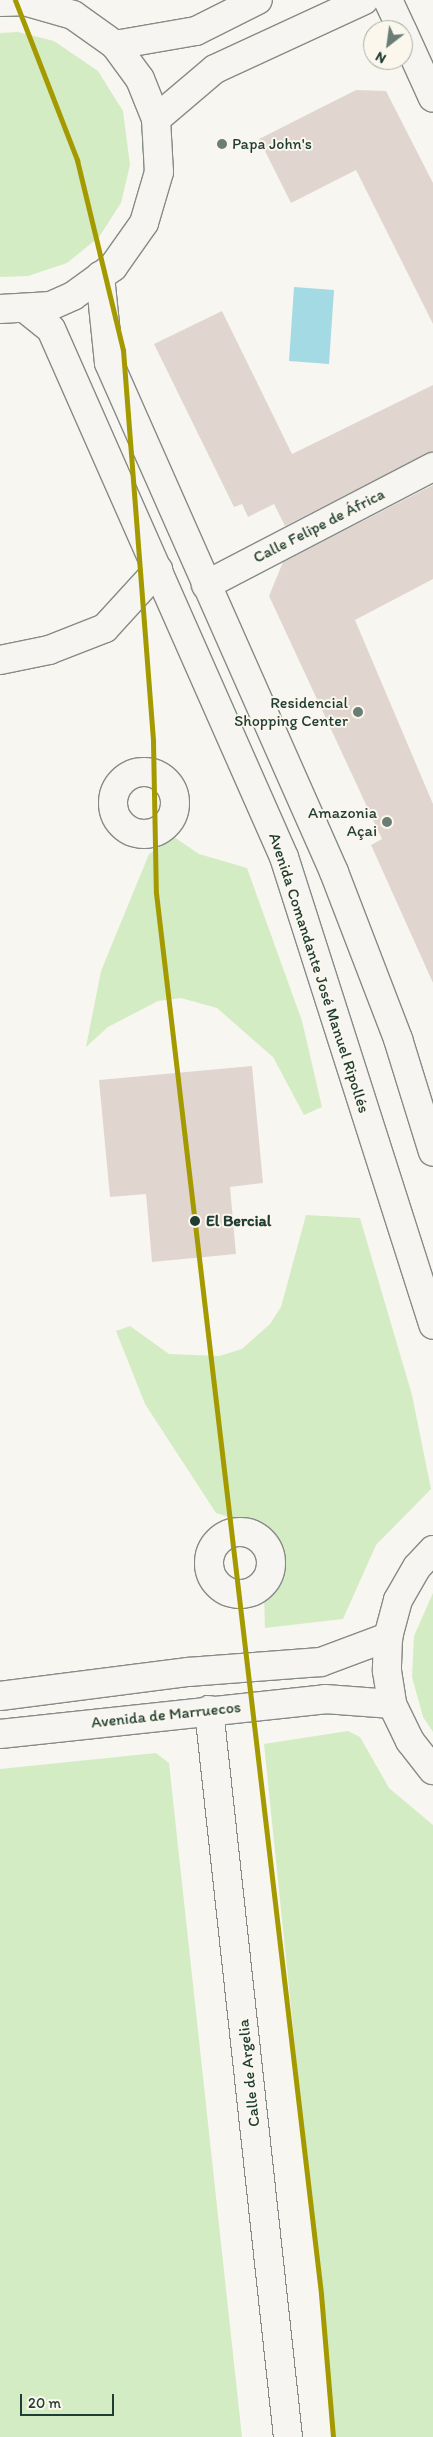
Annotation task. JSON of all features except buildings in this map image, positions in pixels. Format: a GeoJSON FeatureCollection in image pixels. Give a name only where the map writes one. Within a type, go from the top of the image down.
{"type":"FeatureCollection","features":[{"type":"Feature","properties":{"kind":"street"},"geometry":{"type":"LineString","coordinates":[[115,45],[196,31],[258,0]]}},
{"type":"Feature","properties":{"kind":"street"},"geometry":{"type":"LineString","coordinates":[[156,119],[215,69],[364,0]]}},
{"type":"Feature","properties":{"kind":"street"},"geometry":{"type":"LineString","coordinates":[[388,0],[397,20]]}},
{"type":"Feature","properties":{"kind":"street"},"geometry":{"type":"LineString","coordinates":[[0,2],[24,1],[73,15],[115,45],[140,79],[156,119],[159,172],[144,223],[100,276],[73,296],[13,309]]}},
{"type":"Feature","properties":{"kind":"street"},"geometry":{"type":"LineString","coordinates":[[413,55],[433,98]]}},
{"type":"Feature","properties":{"kind":"street"},"geometry":{"type":"LineString","coordinates":[[100,276],[109,362],[334,872],[398,1039],[433,1152]]}},
{"type":"Feature","properties":{"kind":"street","name":"Avenida Comandante José Manuel Ripollés"},"geometry":{"type":"LineString","coordinates":[[13,309],[50,329],[284,857],[433,1325]]}},
{"type":"Feature","properties":{"kind":"street","name":"Calle Felipe de África"},"geometry":{"type":"LineString","coordinates":[[206,585],[433,467]]}},
{"type":"Feature","properties":{"kind":"street"},"geometry":{"type":"LineString","coordinates":[[0,660],[49,650],[105,628],[158,570]]}},
{"type":"Feature","properties":{"kind":"street"},"geometry":{"type":"LineString","coordinates":[[433,1550],[417,1567],[398,1600],[388,1638],[392,1704],[410,1742],[433,1770]]}},
{"type":"Feature","properties":{"kind":"street"},"geometry":{"type":"LineString","coordinates":[[0,1696],[188,1672],[321,1662],[388,1638]]}},
{"type":"Feature","properties":{"kind":"street","name":"Avenida de Marruecos"},"geometry":{"type":"LineString","coordinates":[[0,1734],[325,1699],[392,1704]]}},
{"type":"Feature","properties":{"kind":"street","name":"Calle de Argelia"},"geometry":{"type":"LineString","coordinates":[[209,1710],[288,2437]]}},
{"type":"Feature","properties":{"kind":"green space"},"geometry":{"type":"Polygon","coordinates":[[[18,32],[54,41],[98,71],[123,111],[130,165],[121,203],[99,237],[67,263],[28,276],[0,277],[0,33],[18,32]]]}},
{"type":"Feature","properties":{"kind":"green space"},"geometry":{"type":"Polygon","coordinates":[[[174,837],[199,854],[247,868],[302,1021],[322,1107],[304,1115],[273,1057],[217,1008],[181,998],[158,1001],[108,1027],[86,1047],[101,971],[149,854],[174,837]]]}},
{"type":"Feature","properties":{"kind":"green space"},"geometry":{"type":"Polygon","coordinates":[[[306,1215],[360,1218],[412,1395],[431,1489],[376,1545],[343,1619],[265,1628],[264,1596],[279,1573],[272,1539],[258,1526],[216,1513],[145,1404],[116,1331],[130,1326],[169,1354],[219,1356],[242,1349],[270,1324],[281,1307],[306,1215]]]}},
{"type":"Feature","properties":{"kind":"green space"},"geometry":{"type":"Polygon","coordinates":[[[433,1593],[433,1732],[423,1717],[412,1677],[414,1636],[433,1593]]]}},
{"type":"Feature","properties":{"kind":"green space"},"geometry":{"type":"Polygon","coordinates":[[[348,1731],[360,1737],[389,1788],[433,1825],[433,2437],[335,2437],[264,1744],[348,1731]]]}},
{"type":"Feature","properties":{"kind":"green space"},"geometry":{"type":"Polygon","coordinates":[[[156,1753],[169,1763],[242,2437],[0,2437],[0,1769],[156,1753]]]}},
{"type":"Feature","properties":{"kind":"water"},"geometry":{"type":"Polygon","coordinates":[[[294,287],[334,290],[329,364],[289,361],[294,287]]]}},
{"type":"Feature","properties":{"kind":"transit line"},"geometry":{"type":"LineString","coordinates":[[15,0],[77,160],[123,350],[153,742],[156,893],[321,2294],[333,2437]]}},
{"type":"Feature","properties":{"kind":"place","name":"Papa John's"},"geometry":{"type":"Point","coordinates":[222,144]}},
{"type":"Feature","properties":{"kind":"place","name":"Residencial Shopping Center"},"geometry":{"type":"Point","coordinates":[358,712]}},
{"type":"Feature","properties":{"kind":"place","name":"Amazonia Açai"},"geometry":{"type":"Point","coordinates":[387,822]}},
{"type":"Feature","properties":{"kind":"place","name":"El Bercial"},"geometry":{"type":"Point","coordinates":[195,1221]}}]}
